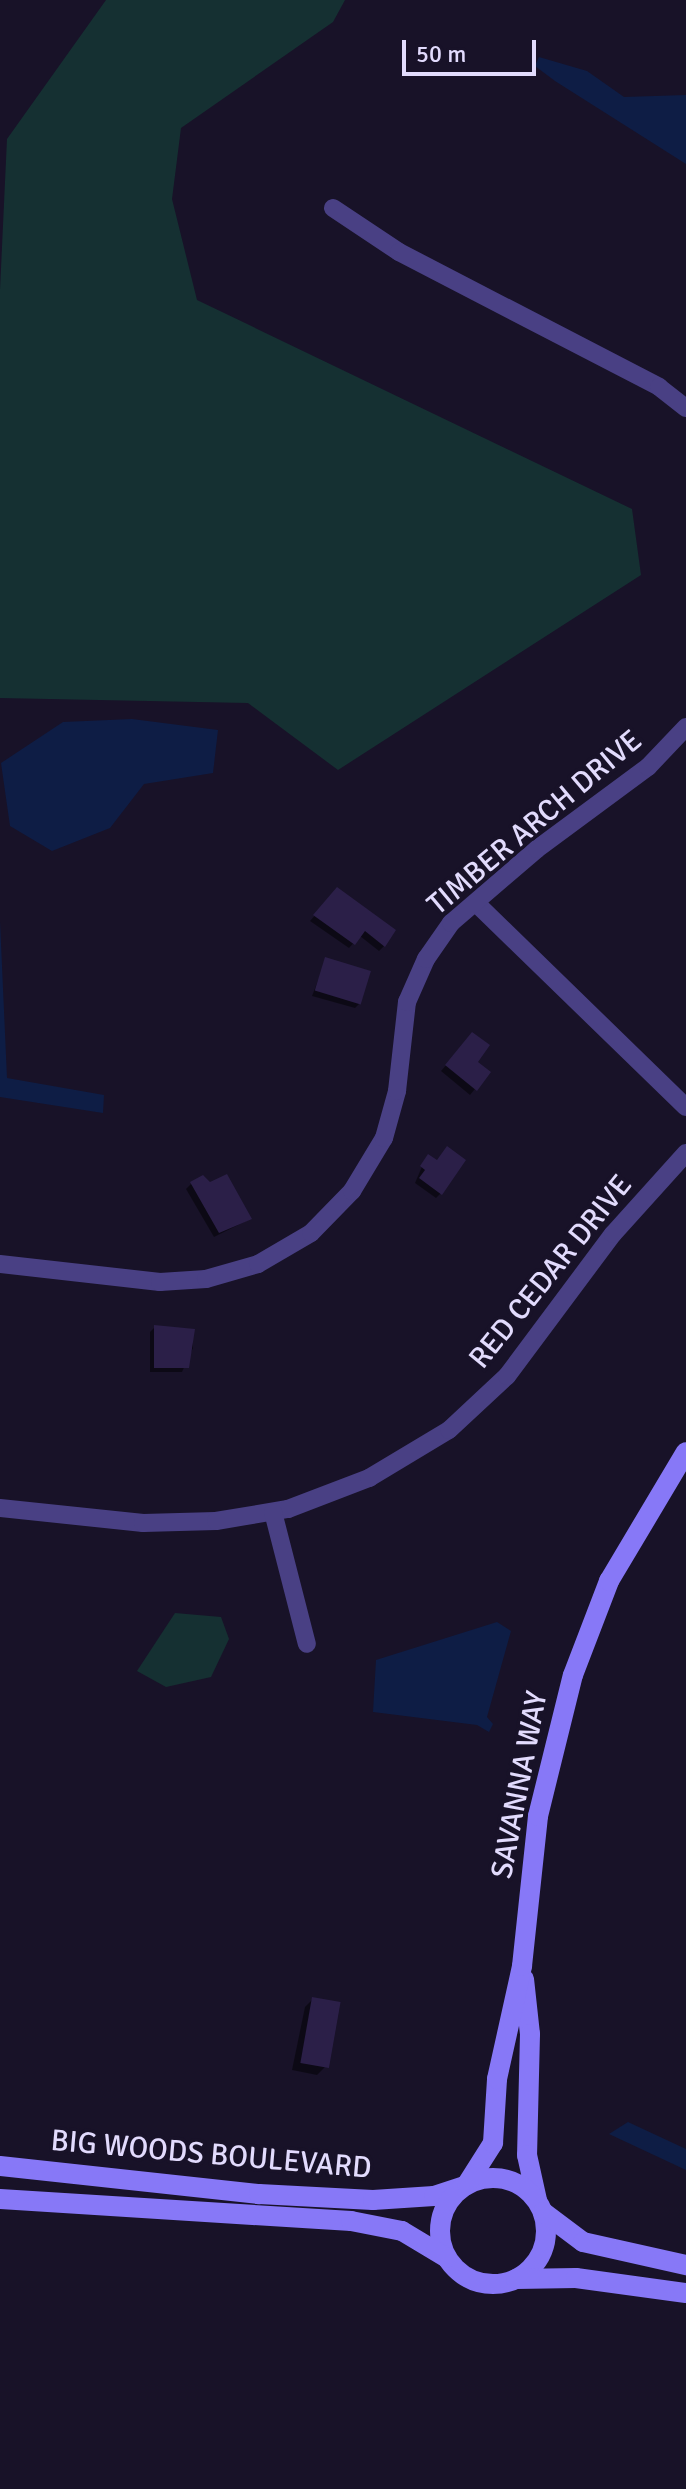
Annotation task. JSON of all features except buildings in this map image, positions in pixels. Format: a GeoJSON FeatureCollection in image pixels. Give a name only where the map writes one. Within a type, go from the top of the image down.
{"type":"FeatureCollection","features":[{"type":"Feature","properties":{"kind":"street"},"geometry":{"type":"LineString","coordinates":[[333,208],[399,252],[649,382],[686,408]]}},
{"type":"Feature","properties":{"kind":"street","name":"TIMBER ARCH DRIVE"},"geometry":{"type":"LineString","coordinates":[[0,1264],[160,1282],[206,1279],[258,1264],[311,1233],[352,1191],[384,1138],[397,1091],[407,1002],[426,959],[451,923],[477,904],[537,849],[648,767],[686,727]]}},
{"type":"Feature","properties":{"kind":"street"},"geometry":{"type":"LineString","coordinates":[[477,904],[686,1107]]}},
{"type":"Feature","properties":{"kind":"street","name":"RED CEDAR DRIVE"},"geometry":{"type":"LineString","coordinates":[[0,1508],[143,1523],[216,1521],[273,1512],[369,1478],[449,1430],[507,1376],[613,1234],[686,1153]]}},
{"type":"Feature","properties":{"kind":"street","name":"SAVANNA WAY"},"geometry":{"type":"LineString","coordinates":[[466,2185],[493,2143],[503,2035],[522,1966],[538,1816],[573,1675],[609,1581],[686,1452]]}},
{"type":"Feature","properties":{"kind":"street"},"geometry":{"type":"LineString","coordinates":[[273,1512],[307,1644]]}},
{"type":"Feature","properties":{"kind":"street","name":"SAVANNA WAY"},"geometry":{"type":"LineString","coordinates":[[522,1966],[530,2034],[527,2155],[540,2206]]}},
{"type":"Feature","properties":{"kind":"street","name":"BIG WOODS BOULEVARD"},"geometry":{"type":"LineString","coordinates":[[0,2166],[259,2194],[357,2199],[434,2196],[466,2185],[505,2179],[594,2246],[686,2265]]}},
{"type":"Feature","properties":{"kind":"street"},"geometry":{"type":"LineString","coordinates":[[447,2258],[441,2219],[466,2185]]}},
{"type":"Feature","properties":{"kind":"street","name":"BIG WOODS BOULEVARD"},"geometry":{"type":"LineString","coordinates":[[0,2199],[351,2221],[402,2231],[447,2258],[466,2277],[481,2283],[576,2278],[686,2293]]}},
{"type":"Feature","properties":{"kind":"street"},"geometry":{"type":"LineString","coordinates":[[516,2279],[540,2256],[546,2235],[540,2206]]}},
{"type":"Feature","properties":{"kind":"green space"},"geometry":{"type":"Polygon","coordinates":[[[106,0],[345,0],[333,22],[181,128],[172,199],[197,300],[632,509],[641,575],[338,770],[248,703],[0,698],[0,290],[7,139],[106,0]]]}},
{"type":"Feature","properties":{"kind":"green space"},"geometry":{"type":"Polygon","coordinates":[[[175,1613],[221,1617],[229,1639],[211,1677],[166,1687],[137,1671],[175,1613]]]}},
{"type":"Feature","properties":{"kind":"water"},"geometry":{"type":"Polygon","coordinates":[[[539,57],[587,71],[624,97],[686,95],[686,164],[555,81],[535,66],[539,57]]]}},
{"type":"Feature","properties":{"kind":"water"},"geometry":{"type":"Polygon","coordinates":[[[132,719],[218,730],[213,773],[144,784],[110,828],[52,851],[10,826],[1,763],[63,722],[132,719]]]}},
{"type":"Feature","properties":{"kind":"water"},"geometry":{"type":"Polygon","coordinates":[[[0,921],[7,1078],[104,1095],[103,1113],[0,1097],[0,921]]]}},
{"type":"Feature","properties":{"kind":"water"},"geometry":{"type":"Polygon","coordinates":[[[497,1622],[511,1631],[487,1717],[493,1724],[489,1732],[477,1725],[373,1712],[376,1660],[497,1622]]]}},
{"type":"Feature","properties":{"kind":"water"},"geometry":{"type":"Polygon","coordinates":[[[628,2122],[686,2149],[686,2170],[609,2134],[628,2122]]]}}]}
